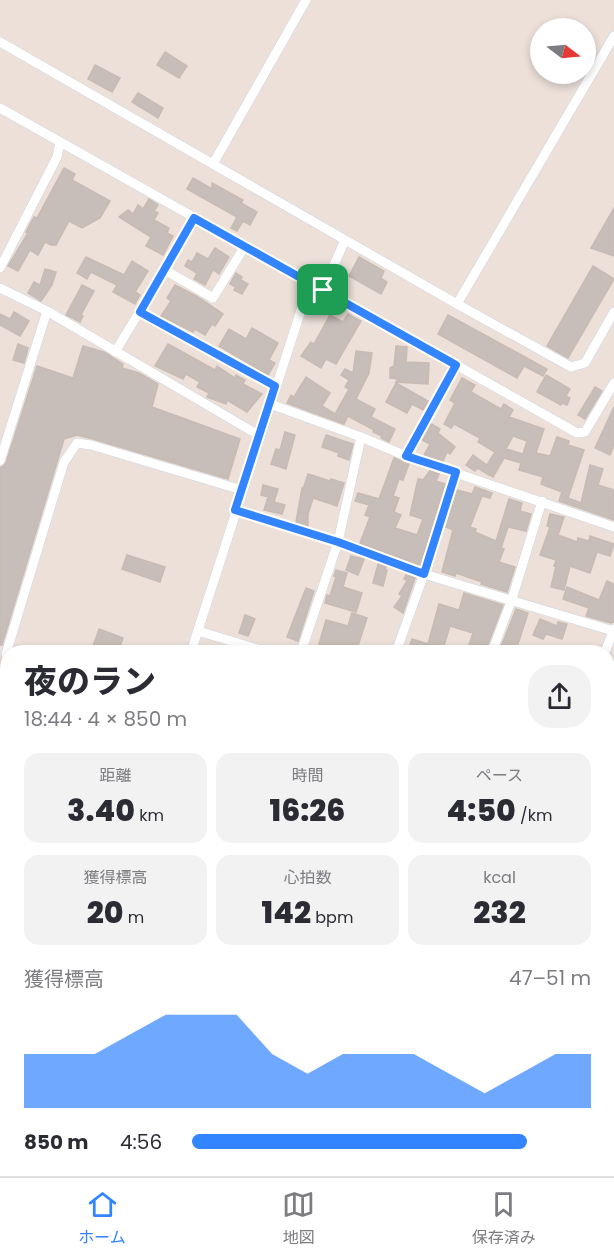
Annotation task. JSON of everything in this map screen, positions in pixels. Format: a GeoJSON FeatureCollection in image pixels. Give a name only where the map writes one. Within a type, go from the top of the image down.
{"type":"FeatureCollection","features":[{"type":"Feature","properties":{"kind":"street"},"geometry":{"type":"LineString","coordinates":[[213,164],[306,0]]}},
{"type":"Feature","properties":{"kind":"street"},"geometry":{"type":"LineString","coordinates":[[457,304],[614,36]]}},
{"type":"Feature","properties":{"kind":"street"},"geometry":{"type":"LineString","coordinates":[[0,42],[571,367],[585,363],[614,312]]}},
{"type":"Feature","properties":{"kind":"street"},"geometry":{"type":"LineString","coordinates":[[0,108],[577,433],[585,432],[614,383]]}},
{"type":"Feature","properties":{"kind":"street"},"geometry":{"type":"LineString","coordinates":[[0,268],[57,157],[60,142]]}},
{"type":"Feature","properties":{"kind":"street"},"geometry":{"type":"LineString","coordinates":[[115,352],[194,218]]}},
{"type":"Feature","properties":{"kind":"street"},"geometry":{"type":"LineString","coordinates":[[323,290],[345,240]]}},
{"type":"Feature","properties":{"kind":"street"},"geometry":{"type":"LineString","coordinates":[[165,270],[213,298],[245,246]]}},
{"type":"Feature","properties":{"kind":"street"},"geometry":{"type":"LineString","coordinates":[[193,645],[310,282]]}},
{"type":"Feature","properties":{"kind":"street"},"geometry":{"type":"LineString","coordinates":[[0,288],[47,311],[260,436]]}},
{"type":"Feature","properties":{"kind":"street"},"geometry":{"type":"LineString","coordinates":[[0,461],[47,311]]}},
{"type":"Feature","properties":{"kind":"street"},"geometry":{"type":"LineString","coordinates":[[140,312],[275,386]]}},
{"type":"Feature","properties":{"kind":"street"},"geometry":{"type":"LineString","coordinates":[[406,456],[456,365]]}},
{"type":"Feature","properties":{"kind":"street"},"geometry":{"type":"LineString","coordinates":[[270,404],[361,436],[406,456],[614,527]]}},
{"type":"Feature","properties":{"kind":"street"},"geometry":{"type":"LineString","coordinates":[[303,645],[338,542],[361,436]]}},
{"type":"Feature","properties":{"kind":"street"},"geometry":{"type":"LineString","coordinates":[[9,645],[64,462],[76,443],[91,445],[242,490]]}},
{"type":"Feature","properties":{"kind":"street"},"geometry":{"type":"LineString","coordinates":[[399,645],[456,472]]}},
{"type":"Feature","properties":{"kind":"street"},"geometry":{"type":"LineString","coordinates":[[495,645],[512,599],[542,501]]}},
{"type":"Feature","properties":{"kind":"street"},"geometry":{"type":"LineString","coordinates":[[235,510],[338,542],[424,574],[614,630],[608,645]]}},
{"type":"Feature","properties":{"kind":"street"},"geometry":{"type":"LineString","coordinates":[[198,632],[243,645]]}},
{"type":"Feature","properties":{"kind":"building"},"geometry":{"type":"Polygon","coordinates":[[[165,52],[187,66],[179,78],[157,65],[165,52]]]}},
{"type":"Feature","properties":{"kind":"building"},"geometry":{"type":"Polygon","coordinates":[[[95,65],[120,78],[112,92],[88,79],[95,65]]]}},
{"type":"Feature","properties":{"kind":"building"},"geometry":{"type":"Polygon","coordinates":[[[138,93],[163,108],[158,118],[132,102],[138,93]]]}},
{"type":"Feature","properties":{"kind":"building"},"geometry":{"type":"Polygon","coordinates":[[[64,168],[75,174],[72,180],[110,201],[100,218],[82,228],[69,221],[56,245],[45,242],[38,255],[30,250],[18,271],[8,266],[28,233],[26,232],[34,217],[37,218],[64,168]]]}},
{"type":"Feature","properties":{"kind":"building"},"geometry":{"type":"Polygon","coordinates":[[[193,178],[212,189],[212,183],[243,200],[241,203],[257,212],[250,225],[243,221],[237,231],[231,228],[237,217],[187,189],[193,178]]]}},
{"type":"Feature","properties":{"kind":"building"},"geometry":{"type":"Polygon","coordinates":[[[149,199],[158,205],[154,211],[158,213],[154,220],[169,228],[167,233],[173,236],[163,255],[146,246],[151,237],[119,217],[128,210],[133,214],[138,205],[143,209],[149,199]]]}},
{"type":"Feature","properties":{"kind":"building"},"geometry":{"type":"Polygon","coordinates":[[[614,208],[614,256],[591,248],[614,208]]]}},
{"type":"Feature","properties":{"kind":"building"},"geometry":{"type":"Polygon","coordinates":[[[215,248],[229,257],[219,274],[213,270],[205,285],[194,279],[197,273],[185,266],[188,260],[192,262],[197,253],[208,259],[215,248]]]}},
{"type":"Feature","properties":{"kind":"building"},"geometry":{"type":"Polygon","coordinates":[[[86,257],[124,275],[132,261],[148,271],[135,292],[140,295],[135,304],[113,292],[117,285],[91,272],[87,279],[77,273],[86,257]]]}},
{"type":"Feature","properties":{"kind":"building"},"geometry":{"type":"Polygon","coordinates":[[[359,257],[384,271],[381,278],[387,282],[381,294],[349,276],[359,257]]]}},
{"type":"Feature","properties":{"kind":"building"},"geometry":{"type":"Polygon","coordinates":[[[593,266],[614,279],[568,358],[547,346],[593,266]]]}},
{"type":"Feature","properties":{"kind":"building"},"geometry":{"type":"Polygon","coordinates":[[[45,269],[56,272],[52,285],[41,301],[28,293],[34,282],[40,285],[45,269]]]}},
{"type":"Feature","properties":{"kind":"building"},"geometry":{"type":"Polygon","coordinates":[[[236,273],[248,284],[242,294],[234,290],[236,287],[230,284],[236,273]]]}},
{"type":"Feature","properties":{"kind":"building"},"geometry":{"type":"Polygon","coordinates":[[[82,285],[94,291],[81,315],[83,316],[80,322],[66,315],[82,285]]]}},
{"type":"Feature","properties":{"kind":"building"},"geometry":{"type":"Polygon","coordinates":[[[175,285],[223,314],[215,326],[212,324],[205,335],[195,329],[193,332],[161,316],[171,301],[167,298],[175,285]]]}},
{"type":"Feature","properties":{"kind":"building"},"geometry":{"type":"Polygon","coordinates":[[[14,312],[29,321],[20,336],[0,325],[0,314],[10,319],[14,312]]]}},
{"type":"Feature","properties":{"kind":"building"},"geometry":{"type":"Polygon","coordinates":[[[348,314],[361,321],[336,364],[326,359],[321,368],[301,356],[311,342],[314,344],[330,315],[343,322],[348,314]]]}},
{"type":"Feature","properties":{"kind":"building"},"geometry":{"type":"Polygon","coordinates":[[[448,315],[547,369],[543,376],[524,366],[517,378],[438,334],[448,315]]]}},
{"type":"Feature","properties":{"kind":"building"},"geometry":{"type":"Polygon","coordinates":[[[252,328],[278,343],[269,360],[275,363],[268,375],[219,346],[229,329],[246,339],[252,328]]]}},
{"type":"Feature","properties":{"kind":"building"},"geometry":{"type":"Polygon","coordinates":[[[18,344],[28,348],[24,363],[13,360],[18,344]]]}},
{"type":"Feature","properties":{"kind":"building"},"geometry":{"type":"Polygon","coordinates":[[[168,344],[215,370],[217,366],[235,378],[236,375],[245,380],[243,384],[262,394],[247,412],[227,400],[226,404],[207,397],[209,393],[197,387],[200,382],[186,374],[183,379],[155,366],[168,344]]]}},
{"type":"Feature","properties":{"kind":"building"},"geometry":{"type":"Polygon","coordinates":[[[83,346],[104,352],[123,364],[122,368],[139,373],[158,384],[152,407],[240,439],[228,479],[77,435],[64,439],[2,645],[0,645],[0,468],[6,463],[37,366],[73,378],[83,346]]]}},
{"type":"Feature","properties":{"kind":"building"},"geometry":{"type":"Polygon","coordinates":[[[396,346],[407,347],[406,362],[429,363],[428,384],[396,382],[398,379],[390,378],[390,368],[394,366],[396,346]]]}},
{"type":"Feature","properties":{"kind":"building"},"geometry":{"type":"Polygon","coordinates":[[[356,351],[372,353],[369,373],[356,399],[375,409],[371,417],[395,429],[389,442],[373,432],[374,430],[348,416],[344,424],[287,403],[291,395],[294,397],[306,377],[330,393],[322,406],[335,414],[349,389],[345,387],[349,380],[341,375],[345,369],[353,373],[356,351]]]}},
{"type":"Feature","properties":{"kind":"building"},"geometry":{"type":"Polygon","coordinates":[[[546,375],[570,389],[566,396],[570,398],[567,405],[562,403],[561,405],[537,392],[546,375]]]}},
{"type":"Feature","properties":{"kind":"building"},"geometry":{"type":"Polygon","coordinates":[[[462,378],[475,385],[471,392],[501,409],[504,404],[513,410],[509,417],[544,429],[536,453],[550,456],[557,437],[569,441],[568,445],[584,450],[568,498],[581,503],[590,465],[603,469],[598,485],[614,490],[614,520],[559,501],[562,492],[541,484],[543,477],[519,470],[521,463],[504,458],[493,477],[477,468],[475,471],[466,465],[473,455],[487,465],[495,452],[478,442],[480,438],[454,424],[451,428],[444,424],[455,403],[450,400],[462,378]],[[513,436],[506,449],[523,454],[527,441],[513,436]]]}},
{"type":"Feature","properties":{"kind":"building"},"geometry":{"type":"Polygon","coordinates":[[[396,383],[428,401],[423,410],[412,404],[407,413],[386,402],[396,383]]]}},
{"type":"Feature","properties":{"kind":"building"},"geometry":{"type":"Polygon","coordinates":[[[595,387],[602,391],[585,419],[578,415],[595,387]]]}},
{"type":"Feature","properties":{"kind":"building"},"geometry":{"type":"Polygon","coordinates":[[[614,407],[614,445],[610,455],[595,448],[614,407]]]}},
{"type":"Feature","properties":{"kind":"building"},"geometry":{"type":"Polygon","coordinates":[[[431,424],[440,429],[438,433],[455,447],[450,454],[447,452],[443,461],[424,455],[430,444],[422,440],[431,424]]]}},
{"type":"Feature","properties":{"kind":"building"},"geometry":{"type":"Polygon","coordinates":[[[285,432],[295,435],[286,469],[271,464],[276,449],[280,450],[285,432]]]}},
{"type":"Feature","properties":{"kind":"building"},"geometry":{"type":"Polygon","coordinates":[[[326,435],[353,444],[349,460],[338,456],[339,453],[322,447],[326,435]]]}},
{"type":"Feature","properties":{"kind":"building"},"geometry":{"type":"Polygon","coordinates":[[[394,458],[409,464],[403,480],[399,479],[393,496],[399,498],[394,512],[401,515],[395,528],[417,535],[423,519],[410,515],[418,479],[423,480],[430,471],[439,474],[436,481],[445,484],[420,565],[360,543],[370,517],[365,515],[369,505],[355,501],[358,493],[379,499],[394,458]]]}},
{"type":"Feature","properties":{"kind":"building"},"geometry":{"type":"Polygon","coordinates":[[[308,474],[344,483],[337,506],[313,498],[308,514],[308,526],[296,522],[302,488],[308,474]]]}},
{"type":"Feature","properties":{"kind":"building"},"geometry":{"type":"Polygon","coordinates":[[[263,485],[278,489],[274,502],[285,505],[282,514],[264,510],[268,497],[261,495],[263,485]]]}},
{"type":"Feature","properties":{"kind":"building"},"geometry":{"type":"Polygon","coordinates":[[[475,487],[492,493],[490,498],[482,496],[470,527],[476,529],[475,532],[496,541],[509,499],[522,503],[520,511],[531,514],[526,531],[508,527],[501,548],[504,549],[499,562],[515,567],[507,592],[456,573],[455,576],[442,572],[453,530],[446,527],[457,490],[472,494],[475,487]]]}},
{"type":"Feature","properties":{"kind":"building"},"geometry":{"type":"Polygon","coordinates":[[[550,514],[564,517],[558,535],[577,542],[578,538],[589,541],[590,536],[614,544],[610,556],[597,552],[590,573],[570,566],[564,590],[551,587],[556,560],[540,555],[550,527],[547,526],[550,514]]]}},
{"type":"Feature","properties":{"kind":"building"},"geometry":{"type":"Polygon","coordinates":[[[127,555],[165,567],[160,582],[122,569],[127,555]]]}},
{"type":"Feature","properties":{"kind":"building"},"geometry":{"type":"Polygon","coordinates":[[[351,556],[364,559],[358,575],[346,570],[351,556]]]}},
{"type":"Feature","properties":{"kind":"building"},"geometry":{"type":"Polygon","coordinates":[[[378,564],[386,567],[385,570],[387,570],[383,586],[373,583],[378,564]]]}},
{"type":"Feature","properties":{"kind":"building"},"geometry":{"type":"Polygon","coordinates":[[[336,570],[347,573],[343,587],[362,593],[356,612],[325,603],[327,595],[330,596],[336,570]]]}},
{"type":"Feature","properties":{"kind":"building"},"geometry":{"type":"Polygon","coordinates":[[[406,575],[415,578],[403,613],[394,607],[402,596],[399,594],[407,581],[404,579],[406,575]]]}},
{"type":"Feature","properties":{"kind":"building"},"geometry":{"type":"Polygon","coordinates":[[[607,581],[614,584],[614,622],[586,616],[589,608],[563,599],[567,587],[599,600],[607,581]]]}},
{"type":"Feature","properties":{"kind":"building"},"geometry":{"type":"Polygon","coordinates":[[[306,588],[314,591],[298,641],[287,637],[306,588]]]}},
{"type":"Feature","properties":{"kind":"building"},"geometry":{"type":"Polygon","coordinates":[[[464,593],[503,605],[488,645],[469,645],[473,633],[450,626],[444,645],[410,645],[412,639],[428,644],[439,604],[459,610],[464,593]]]}},
{"type":"Feature","properties":{"kind":"building"},"geometry":{"type":"Polygon","coordinates":[[[516,609],[528,613],[518,645],[502,645],[516,609]]]}},
{"type":"Feature","properties":{"kind":"building"},"geometry":{"type":"Polygon","coordinates":[[[352,613],[367,618],[358,645],[319,644],[326,620],[348,626],[352,613]]]}},
{"type":"Feature","properties":{"kind":"building"},"geometry":{"type":"Polygon","coordinates":[[[245,615],[255,619],[248,636],[239,633],[245,615]]]}},
{"type":"Feature","properties":{"kind":"building"},"geometry":{"type":"Polygon","coordinates":[[[540,619],[557,626],[558,622],[567,624],[562,639],[546,634],[543,639],[533,635],[540,619]]]}},
{"type":"Feature","properties":{"kind":"building"},"geometry":{"type":"Polygon","coordinates":[[[99,629],[123,638],[120,645],[93,645],[99,629]]]}},
{"type":"Feature","properties":{"kind":"route"},"geometry":{"type":"LineString","coordinates":[[194,218],[323,290],[456,365],[406,456],[456,472],[424,574],[338,542],[235,510],[275,386],[140,312],[194,218]]}}]}
